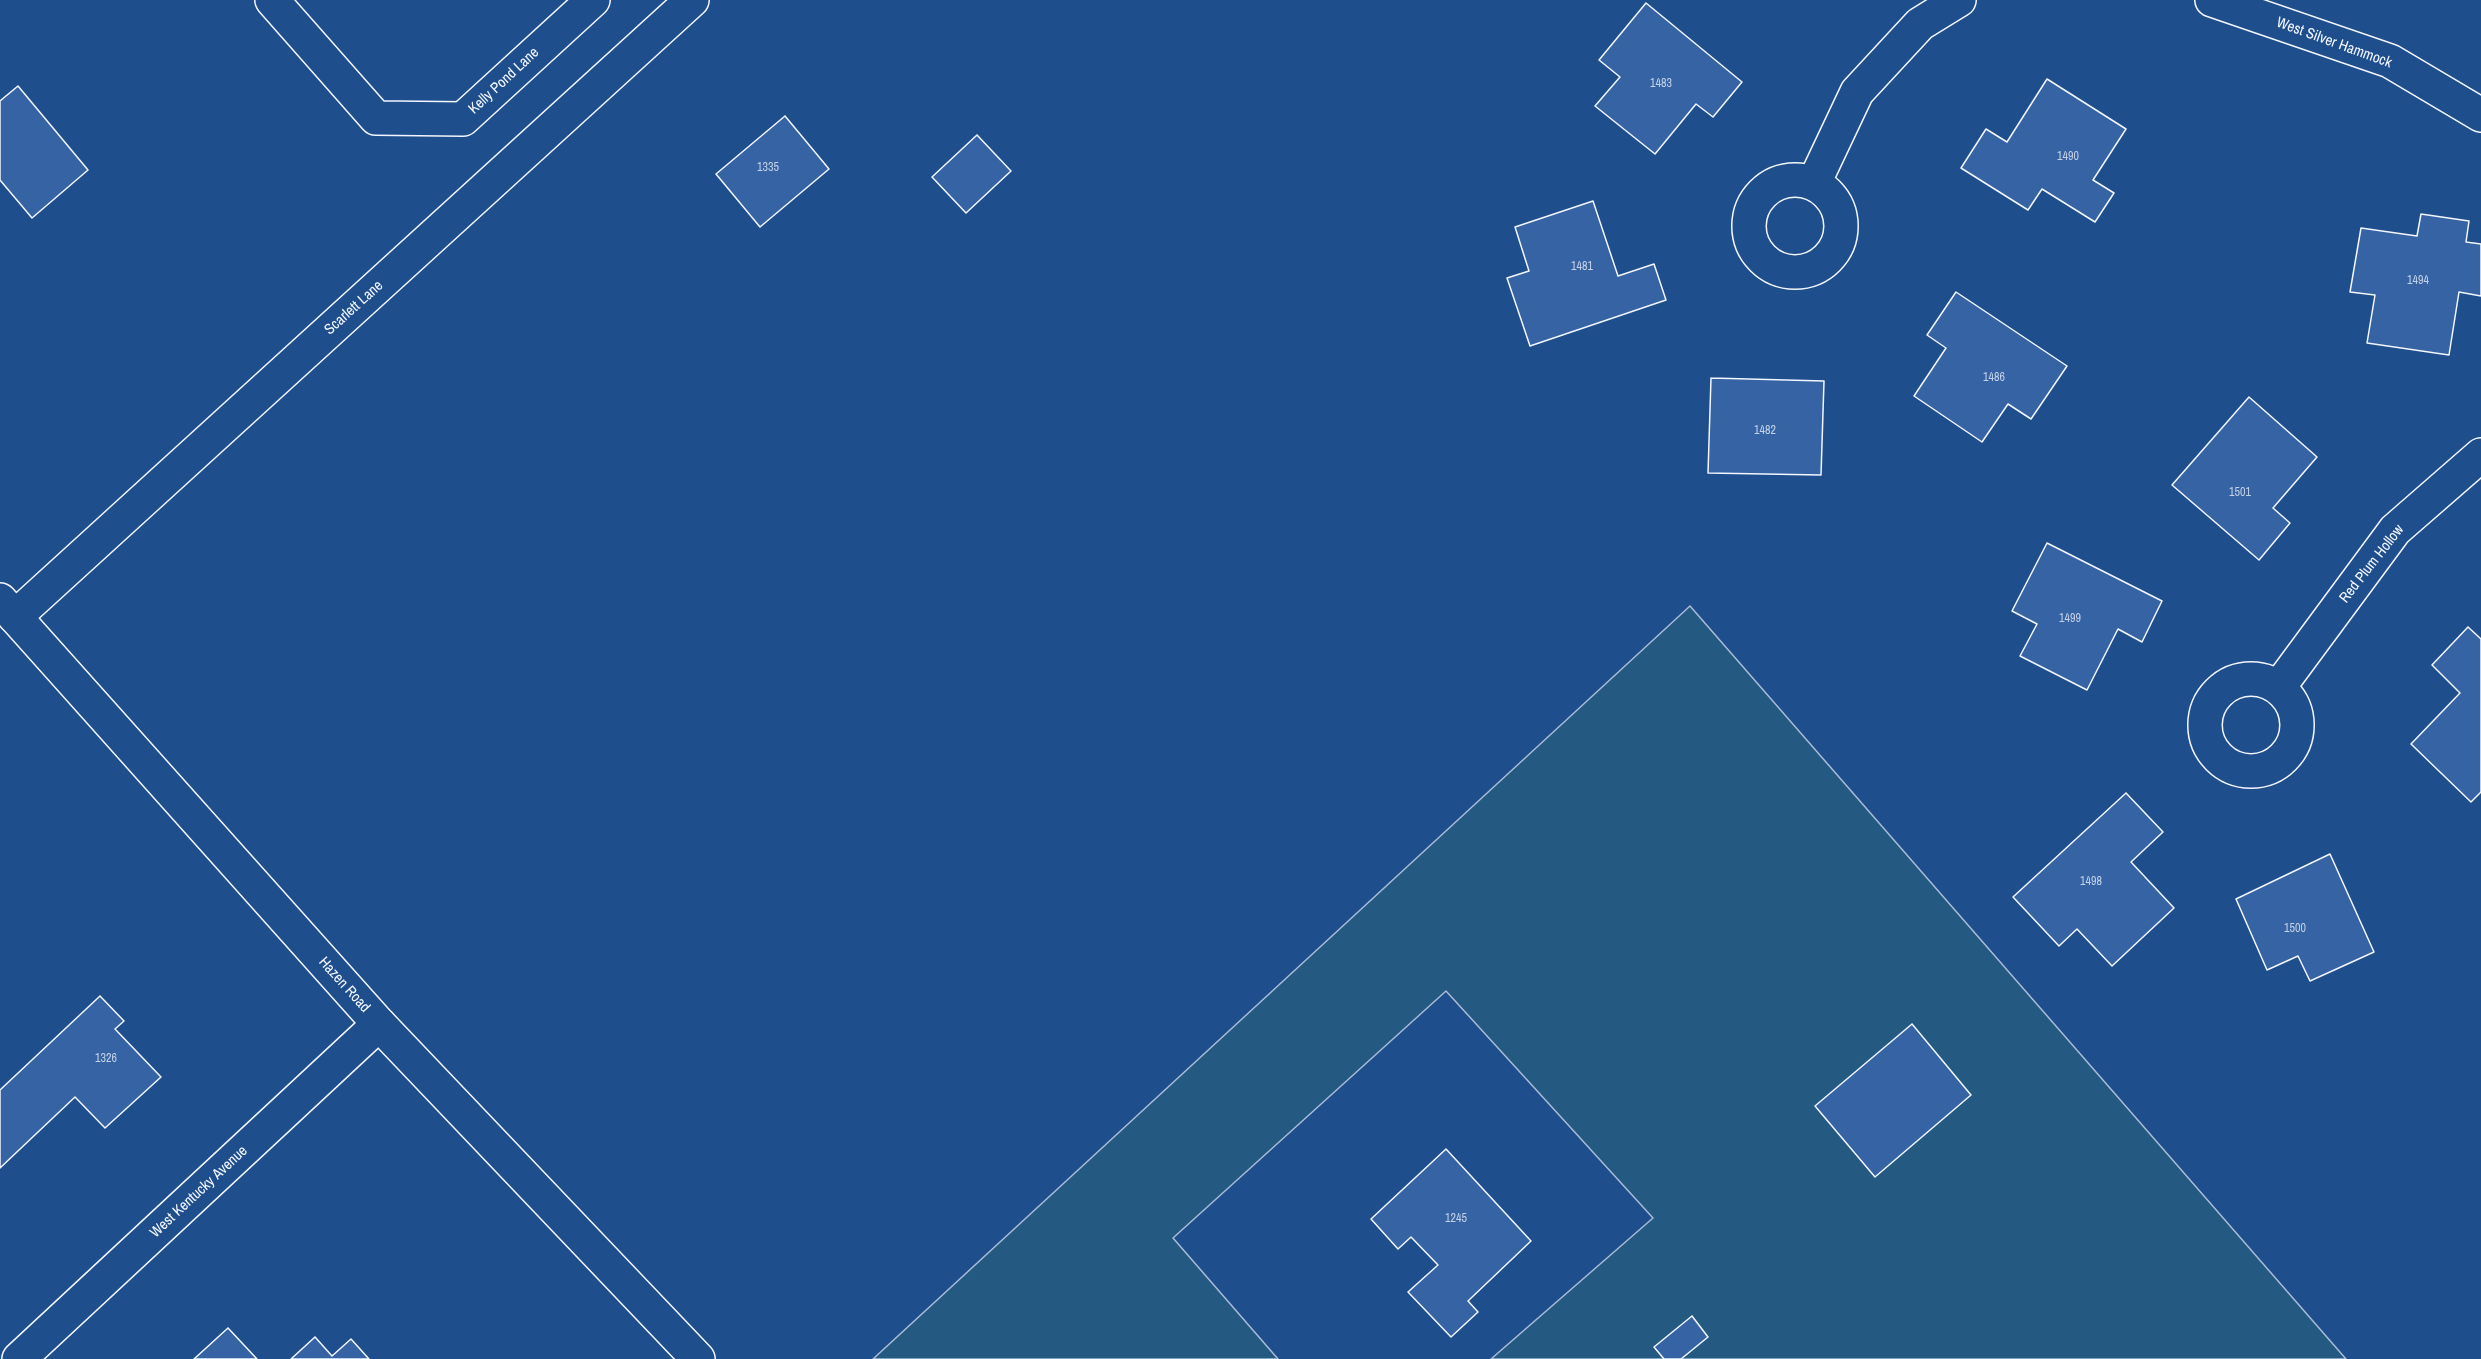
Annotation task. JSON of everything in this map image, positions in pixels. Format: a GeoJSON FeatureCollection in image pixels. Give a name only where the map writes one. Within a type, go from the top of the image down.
{"type":"FeatureCollection","features":[{"type":"Feature","properties":{"kind":"street","name":"Kelly Pond Lane"},"geometry":{"type":"LineString","coordinates":[[272,0],[376,118],[463,118],[592,0]]}},
{"type":"Feature","properties":{"kind":"street","name":"Scarlett Lane"},"geometry":{"type":"LineString","coordinates":[[8,608],[692,0]]}},
{"type":"Feature","properties":{"kind":"street"},"geometry":{"type":"LineString","coordinates":[[1814,183],[1857,92],[1920,24],[1959,0]]}},
{"type":"Feature","properties":{"kind":"street","name":"West Silver Hammock"},"geometry":{"type":"LineString","coordinates":[[2212,0],[2390,61],[2481,115]]}},
{"type":"Feature","properties":{"kind":"street","name":"Red Plum Hollow"},"geometry":{"type":"LineString","coordinates":[[2279,687],[2395,530],[2481,455]]}},
{"type":"Feature","properties":{"kind":"street","name":"Hazen Road"},"geometry":{"type":"LineString","coordinates":[[8,608],[379,1024],[698,1359]]}},
{"type":"Feature","properties":{"kind":"street","name":"West Kentucky Avenue"},"geometry":{"type":"LineString","coordinates":[[19,1359],[379,1024]]}},
{"type":"Feature","properties":{"kind":"shaded area"},"geometry":{"type":"Polygon","coordinates":[[[1690,606],[2346,1359],[1491,1359],[1653,1218],[1446,991],[1173,1238],[1278,1359],[873,1359],[1690,606]]]}},
{"type":"Feature","properties":{"kind":"building"},"geometry":{"type":"Polygon","coordinates":[[[1646,3],[1742,82],[1713,117],[1696,104],[1655,154],[1595,106],[1620,77],[1599,60],[1646,3]]]}},
{"type":"Feature","properties":{"kind":"building"},"geometry":{"type":"Polygon","coordinates":[[[2047,79],[2126,129],[2093,180],[2114,193],[2095,222],[2042,189],[2028,210],[1961,168],[1986,129],[2007,142],[2047,79]]]}},
{"type":"Feature","properties":{"kind":"building"},"geometry":{"type":"Polygon","coordinates":[[[18,86],[88,170],[32,218],[0,180],[0,101],[18,86]]]}},
{"type":"Feature","properties":{"kind":"building"},"geometry":{"type":"Polygon","coordinates":[[[785,116],[829,169],[760,227],[716,174],[785,116]]]}},
{"type":"Feature","properties":{"kind":"building"},"geometry":{"type":"Polygon","coordinates":[[[977,135],[1011,171],[966,213],[932,177],[977,135]]]}},
{"type":"Feature","properties":{"kind":"building"},"geometry":{"type":"Polygon","coordinates":[[[1593,201],[1618,276],[1654,264],[1666,300],[1530,346],[1507,278],[1529,271],[1515,227],[1593,201]]]}},
{"type":"Feature","properties":{"kind":"building"},"geometry":{"type":"Polygon","coordinates":[[[2421,214],[2469,221],[2466,242],[2481,244],[2481,296],[2459,292],[2449,355],[2367,343],[2375,295],[2350,292],[2361,228],[2417,236],[2421,214]]]}},
{"type":"Feature","properties":{"kind":"building"},"geometry":{"type":"Polygon","coordinates":[[[1956,292],[2067,366],[2031,419],[2008,404],[1982,442],[1914,396],[1946,348],[1927,335],[1956,292]]]}},
{"type":"Feature","properties":{"kind":"building"},"geometry":{"type":"Polygon","coordinates":[[[1711,378],[1824,381],[1821,475],[1708,473],[1711,378]]]}},
{"type":"Feature","properties":{"kind":"building"},"geometry":{"type":"Polygon","coordinates":[[[2249,397],[2317,457],[2273,508],[2290,523],[2259,560],[2172,485],[2249,397]]]}},
{"type":"Feature","properties":{"kind":"building"},"geometry":{"type":"Polygon","coordinates":[[[2047,543],[2162,601],[2142,642],[2118,629],[2087,690],[2020,656],[2037,624],[2012,611],[2047,543]]]}},
{"type":"Feature","properties":{"kind":"building"},"geometry":{"type":"Polygon","coordinates":[[[2468,627],[2481,639],[2481,792],[2471,802],[2411,744],[2460,693],[2432,665],[2468,627]]]}},
{"type":"Feature","properties":{"kind":"building"},"geometry":{"type":"Polygon","coordinates":[[[2126,793],[2163,832],[2131,862],[2174,908],[2112,966],[2077,929],[2059,946],[2013,897],[2126,793]]]}},
{"type":"Feature","properties":{"kind":"building"},"geometry":{"type":"Polygon","coordinates":[[[2330,854],[2374,952],[2310,981],[2298,956],[2267,970],[2236,899],[2330,854]]]}},
{"type":"Feature","properties":{"kind":"building"},"geometry":{"type":"Polygon","coordinates":[[[100,996],[124,1021],[115,1029],[161,1077],[105,1128],[75,1097],[0,1168],[0,1090],[100,996]]]}},
{"type":"Feature","properties":{"kind":"building"},"geometry":{"type":"Polygon","coordinates":[[[1912,1024],[1971,1095],[1875,1177],[1815,1106],[1912,1024]]]}},
{"type":"Feature","properties":{"kind":"building"},"geometry":{"type":"Polygon","coordinates":[[[1446,1149],[1531,1241],[1468,1301],[1478,1312],[1451,1337],[1408,1292],[1438,1265],[1411,1237],[1398,1249],[1371,1219],[1446,1149]]]}},
{"type":"Feature","properties":{"kind":"building"},"geometry":{"type":"Polygon","coordinates":[[[1692,1316],[1708,1337],[1681,1359],[1664,1359],[1654,1347],[1692,1316]]]}},
{"type":"Feature","properties":{"kind":"building"},"geometry":{"type":"Polygon","coordinates":[[[228,1328],[257,1359],[194,1359],[228,1328]]]}},
{"type":"Feature","properties":{"kind":"building"},"geometry":{"type":"Polygon","coordinates":[[[315,1337],[332,1356],[351,1339],[369,1359],[291,1359],[315,1337]]]}}]}
